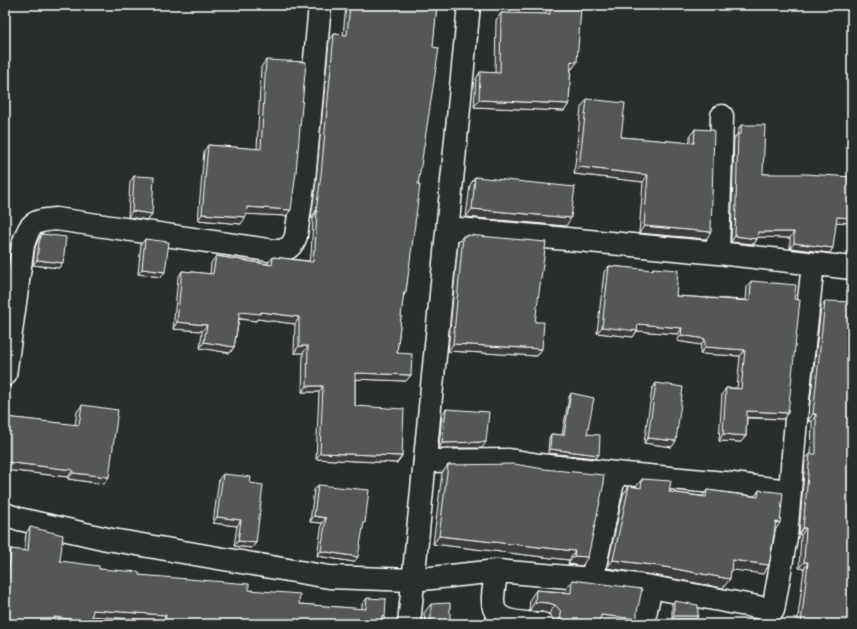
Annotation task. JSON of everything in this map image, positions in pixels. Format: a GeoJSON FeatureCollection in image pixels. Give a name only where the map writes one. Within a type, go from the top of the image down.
{"type":"FeatureCollection","features":[{"type":"Feature","properties":{"kind":"street"},"geometry":{"type":"LineString","coordinates":[[5,375],[23,245],[29,228],[40,220],[56,219],[275,251],[284,251],[290,247],[296,236],[304,180],[320,5]]}},
{"type":"Feature","properties":{"kind":"street"},"geometry":{"type":"LineString","coordinates":[[409,624],[469,5]]}},
{"type":"Feature","properties":{"kind":"street"},"geometry":{"type":"LineString","coordinates":[[718,253],[722,116]]}},
{"type":"Feature","properties":{"kind":"street"},"geometry":{"type":"LineString","coordinates":[[448,228],[718,253],[852,268]]}},
{"type":"Feature","properties":{"kind":"street"},"geometry":{"type":"LineString","coordinates":[[5,514],[19,519],[107,539],[329,577],[413,580],[497,571],[592,579],[651,587],[772,617],[786,537],[797,408],[813,264]]}},
{"type":"Feature","properties":{"kind":"street"},"geometry":{"type":"LineString","coordinates":[[425,461],[510,460],[615,473],[725,483],[789,491]]}},
{"type":"Feature","properties":{"kind":"street"},"geometry":{"type":"LineString","coordinates":[[592,579],[615,473]]}},
{"type":"Feature","properties":{"kind":"street"},"geometry":{"type":"LineString","coordinates":[[497,571],[493,598],[494,609],[498,615],[506,621],[542,624]]}},
{"type":"Feature","properties":{"kind":"street"},"geometry":{"type":"LineString","coordinates":[[643,624],[651,587]]}},
{"type":"Feature","properties":{"kind":"building"},"geometry":{"type":"Polygon","coordinates":[[[350,5],[437,5],[433,47],[439,48],[418,185],[420,185],[406,292],[404,291],[397,353],[412,354],[411,375],[355,373],[355,406],[404,409],[402,456],[320,453],[323,386],[307,386],[308,346],[299,346],[299,317],[261,312],[260,314],[240,312],[234,347],[204,342],[207,325],[177,322],[182,271],[213,274],[216,256],[272,265],[273,257],[313,262],[315,250],[316,211],[321,175],[334,34],[347,35],[350,5]]]}},
{"type":"Feature","properties":{"kind":"building"},"geometry":{"type":"Polygon","coordinates":[[[550,6],[581,8],[577,62],[571,61],[569,104],[479,100],[480,72],[500,73],[501,13],[550,14],[550,6]]]}},
{"type":"Feature","properties":{"kind":"building"},"geometry":{"type":"Polygon","coordinates":[[[266,60],[306,62],[291,210],[247,207],[246,217],[202,214],[208,145],[261,149],[266,60]]]}},
{"type":"Feature","properties":{"kind":"building"},"geometry":{"type":"Polygon","coordinates":[[[587,99],[625,103],[621,137],[694,143],[695,129],[714,130],[711,232],[644,226],[648,175],[579,167],[587,99]]]}},
{"type":"Feature","properties":{"kind":"building"},"geometry":{"type":"Polygon","coordinates":[[[741,125],[765,125],[763,174],[806,174],[852,177],[852,218],[837,217],[833,248],[794,243],[794,232],[758,232],[757,239],[735,236],[738,134],[741,134],[741,125]]]}},
{"type":"Feature","properties":{"kind":"building"},"geometry":{"type":"Polygon","coordinates":[[[5,149],[9,150],[6,172],[5,172],[5,149]]]}},
{"type":"Feature","properties":{"kind":"building"},"geometry":{"type":"Polygon","coordinates":[[[134,176],[154,177],[152,214],[132,211],[134,176]]]}},
{"type":"Feature","properties":{"kind":"building"},"geometry":{"type":"Polygon","coordinates":[[[475,177],[575,187],[571,218],[472,209],[475,177]]]}},
{"type":"Feature","properties":{"kind":"building"},"geometry":{"type":"Polygon","coordinates":[[[42,234],[66,237],[63,263],[37,260],[39,242],[42,234]]]}},
{"type":"Feature","properties":{"kind":"building"},"geometry":{"type":"Polygon","coordinates":[[[468,235],[546,242],[535,322],[544,322],[542,349],[453,344],[463,236],[468,235]]]}},
{"type":"Feature","properties":{"kind":"building"},"geometry":{"type":"Polygon","coordinates":[[[145,239],[169,242],[165,272],[142,269],[145,239]]]}},
{"type":"Feature","properties":{"kind":"building"},"geometry":{"type":"Polygon","coordinates":[[[5,257],[8,258],[5,282],[5,257]]]}},
{"type":"Feature","properties":{"kind":"building"},"geometry":{"type":"Polygon","coordinates":[[[609,266],[653,270],[653,268],[678,270],[676,296],[750,301],[751,281],[796,285],[794,299],[800,300],[788,413],[747,411],[746,436],[723,434],[726,388],[741,389],[745,350],[705,347],[705,339],[681,335],[682,328],[638,324],[637,331],[602,327],[609,266]]]}},
{"type":"Feature","properties":{"kind":"building"},"geometry":{"type":"Polygon","coordinates":[[[825,301],[852,302],[852,624],[801,624],[808,562],[804,562],[806,528],[803,528],[810,454],[816,454],[816,414],[813,414],[825,301]]]}},
{"type":"Feature","properties":{"kind":"building"},"geometry":{"type":"Polygon","coordinates":[[[656,383],[683,387],[676,441],[648,438],[656,383]]]}},
{"type":"Feature","properties":{"kind":"building"},"geometry":{"type":"Polygon","coordinates":[[[571,393],[594,398],[587,434],[600,435],[599,455],[550,449],[551,434],[564,435],[571,393]]]}},
{"type":"Feature","properties":{"kind":"building"},"geometry":{"type":"Polygon","coordinates":[[[82,405],[118,410],[109,477],[73,473],[73,470],[5,462],[5,417],[79,425],[82,405]]]}},
{"type":"Feature","properties":{"kind":"building"},"geometry":{"type":"Polygon","coordinates":[[[446,409],[489,412],[486,442],[442,443],[446,409]]]}},
{"type":"Feature","properties":{"kind":"building"},"geometry":{"type":"Polygon","coordinates":[[[514,464],[544,469],[604,475],[604,483],[588,557],[574,556],[575,551],[439,536],[448,465],[514,464]]]}},
{"type":"Feature","properties":{"kind":"building"},"geometry":{"type":"Polygon","coordinates":[[[223,474],[251,477],[250,483],[263,485],[256,543],[238,541],[241,520],[217,517],[223,474]]]}},
{"type":"Feature","properties":{"kind":"building"},"geometry":{"type":"Polygon","coordinates":[[[642,479],[671,481],[669,492],[706,497],[707,490],[758,497],[759,490],[783,493],[780,523],[776,522],[769,565],[732,560],[730,579],[659,566],[613,560],[629,486],[641,488],[642,479]]]}},
{"type":"Feature","properties":{"kind":"building"},"geometry":{"type":"Polygon","coordinates":[[[318,485],[369,490],[365,523],[364,522],[358,557],[321,551],[326,518],[314,516],[318,485]]]}},
{"type":"Feature","properties":{"kind":"building"},"geometry":{"type":"Polygon","coordinates":[[[30,527],[63,535],[60,561],[99,566],[99,569],[139,572],[139,575],[249,584],[249,590],[300,594],[299,604],[366,609],[367,598],[386,599],[385,617],[382,616],[381,624],[165,624],[166,615],[93,610],[91,622],[54,617],[54,621],[50,621],[50,624],[5,624],[5,579],[8,579],[11,549],[28,551],[30,527]]]}},
{"type":"Feature","properties":{"kind":"building"},"geometry":{"type":"Polygon","coordinates":[[[572,580],[642,589],[637,619],[601,615],[600,624],[556,624],[561,616],[560,610],[555,605],[549,603],[535,602],[536,590],[571,593],[572,580]]]}},
{"type":"Feature","properties":{"kind":"building"},"geometry":{"type":"Polygon","coordinates":[[[674,601],[698,605],[698,616],[674,616],[674,601]]]}},
{"type":"Feature","properties":{"kind":"building"},"geometry":{"type":"Polygon","coordinates":[[[450,603],[450,624],[431,624],[431,604],[450,603]]]}}]}
